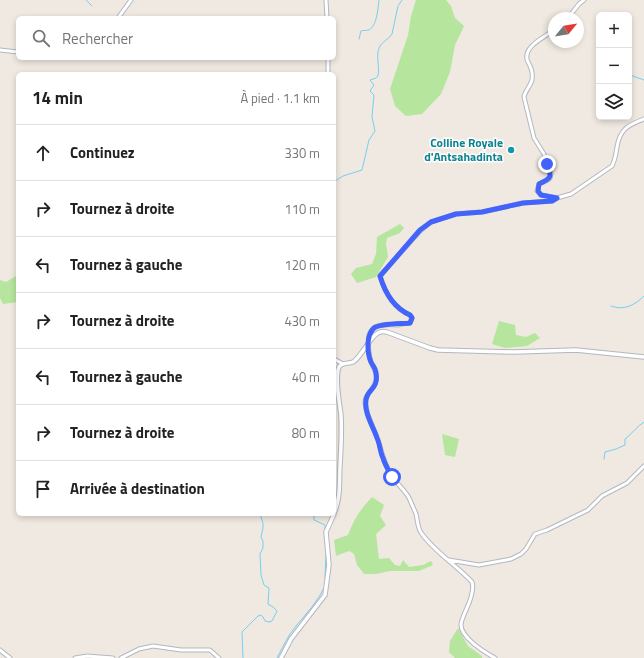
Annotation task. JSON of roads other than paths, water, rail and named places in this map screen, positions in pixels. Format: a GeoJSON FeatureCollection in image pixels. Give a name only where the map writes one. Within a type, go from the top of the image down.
{"type":"FeatureCollection","features":[{"type":"Feature","properties":{"kind":"street"},"geometry":{"type":"LineString","coordinates":[[119,16],[131,0]]}},
{"type":"Feature","properties":{"kind":"street"},"geometry":{"type":"LineString","coordinates":[[326,0],[328,16]]}},
{"type":"Feature","properties":{"kind":"street"},"geometry":{"type":"LineString","coordinates":[[573,12],[584,0]]}},
{"type":"Feature","properties":{"kind":"street"},"geometry":{"type":"LineString","coordinates":[[548,34],[535,43],[527,53],[527,59],[532,70],[532,80],[524,98],[533,132],[539,146],[543,151],[551,173],[548,180],[539,184],[538,191],[541,195],[557,198]]}},
{"type":"Feature","properties":{"kind":"street"},"geometry":{"type":"LineString","coordinates":[[0,50],[16,52]]}},
{"type":"Feature","properties":{"kind":"street"},"geometry":{"type":"LineString","coordinates":[[328,60],[328,72]]}},
{"type":"Feature","properties":{"kind":"street"},"geometry":{"type":"LineString","coordinates":[[495,658],[480,649],[467,638],[462,628],[462,618],[467,610],[474,587],[472,582],[434,548],[419,530],[416,514],[410,500],[392,477],[383,459],[370,421],[365,402],[366,396],[376,385],[376,372],[370,361],[368,349],[369,334],[375,327],[385,324],[398,325],[410,323],[412,318],[394,304],[382,285],[380,276],[425,226],[438,219],[456,214],[482,212],[523,203],[552,201],[570,194],[612,166],[615,160],[617,146],[622,131],[634,123],[644,119]]}},
{"type":"Feature","properties":{"kind":"street"},"geometry":{"type":"LineString","coordinates":[[336,360],[342,364],[352,362],[376,333],[384,331],[438,350],[514,352],[576,350],[644,357]]}},
{"type":"Feature","properties":{"kind":"street"},"geometry":{"type":"LineString","coordinates":[[336,508],[340,490],[342,433],[338,372],[342,364]]}},
{"type":"Feature","properties":{"kind":"street"},"geometry":{"type":"LineString","coordinates":[[449,560],[475,565],[511,559],[521,554],[526,549],[534,534],[547,530],[588,510],[602,496],[627,483],[644,466]]}},
{"type":"Feature","properties":{"kind":"street"},"geometry":{"type":"LineString","coordinates":[[281,658],[290,639],[325,595],[329,565],[326,532],[333,516]]}},
{"type":"Feature","properties":{"kind":"street"},"geometry":{"type":"LineString","coordinates":[[121,658],[139,649],[161,646],[181,650],[210,650],[219,658]]}},
{"type":"Feature","properties":{"kind":"street"},"geometry":{"type":"LineString","coordinates":[[0,650],[10,658]]}},
{"type":"Feature","properties":{"kind":"street"},"geometry":{"type":"LineString","coordinates":[[75,658],[87,656],[113,658]]}},
{"type":"Feature","properties":{"kind":"waterway"},"geometry":{"type":"LineString","coordinates":[[86,0],[92,6]]}},
{"type":"Feature","properties":{"kind":"waterway"},"geometry":{"type":"LineString","coordinates":[[359,39],[361,31],[368,30],[373,25],[379,0]]}},
{"type":"Feature","properties":{"kind":"waterway"},"geometry":{"type":"LineString","coordinates":[[336,180],[343,176],[362,170],[369,140],[375,131],[372,117],[374,95],[370,91],[374,85],[370,80],[378,76],[379,49],[381,44],[392,34],[398,6],[402,0]]}},
{"type":"Feature","properties":{"kind":"waterway"},"geometry":{"type":"LineString","coordinates":[[632,76],[644,80]]}},
{"type":"Feature","properties":{"kind":"waterway"},"geometry":{"type":"LineString","coordinates":[[611,306],[620,308],[629,306],[644,296]]}},
{"type":"Feature","properties":{"kind":"waterway"},"geometry":{"type":"LineString","coordinates":[[604,459],[605,452],[625,445],[625,439],[644,422]]}},
{"type":"Feature","properties":{"kind":"waterway"},"geometry":{"type":"LineString","coordinates":[[243,658],[242,632],[258,616],[261,615],[265,621],[272,621],[277,611],[268,604],[269,588],[264,585],[261,575],[260,554],[263,548],[263,541],[261,537],[263,523],[261,516]]}},
{"type":"Feature","properties":{"kind":"waterway"},"geometry":{"type":"LineString","coordinates":[[314,516],[314,520],[325,525],[325,531]]}},
{"type":"Feature","properties":{"kind":"waterway"},"geometry":{"type":"LineString","coordinates":[[325,578],[326,554]]}},
{"type":"Feature","properties":{"kind":"waterway"},"geometry":{"type":"LineString","coordinates":[[277,658],[290,633],[315,603],[324,588]]}},
{"type":"Feature","properties":{"kind":"place","name":"Colline Royale d'Antsahadinta"},"geometry":{"type":"Point","coordinates":[511,150]}}]}
